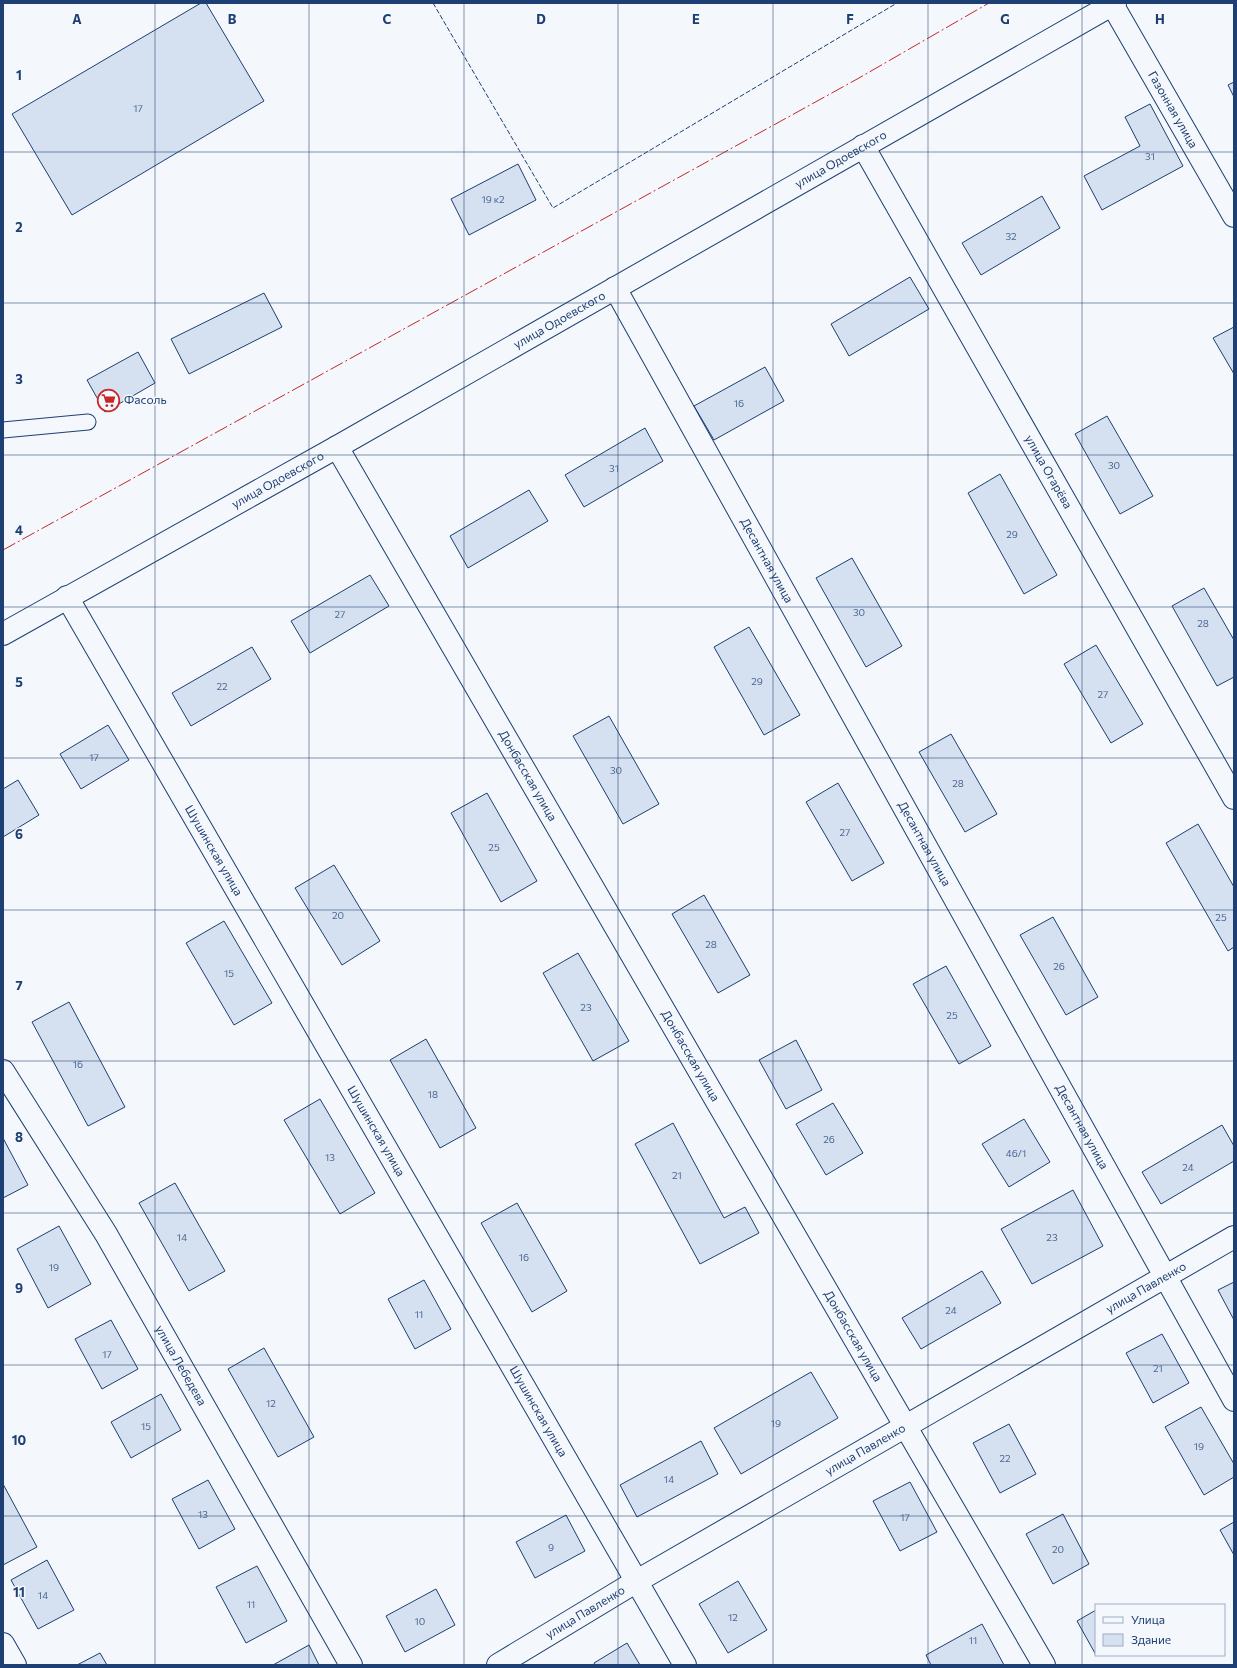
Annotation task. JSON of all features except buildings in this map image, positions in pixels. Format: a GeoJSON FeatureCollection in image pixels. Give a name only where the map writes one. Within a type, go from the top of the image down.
{"type":"FeatureCollection","features":[{"type":"Feature","properties":{"kind":"street","name":"улица Одоевского"},"geometry":{"type":"LineString","coordinates":[[3,634],[337,447],[1114,4]]}},
{"type":"Feature","properties":{"kind":"street","name":"Газонная улица"},"geometry":{"type":"LineString","coordinates":[[1114,4],[1234,216]]}},
{"type":"Feature","properties":{"kind":"street","name":"улица Огарёва"},"geometry":{"type":"LineString","coordinates":[[863,146],[1234,798]]}},
{"type":"Feature","properties":{"kind":"street","name":"Десантная улица"},"geometry":{"type":"LineString","coordinates":[[615,288],[1164,1277],[1234,1400]]}},
{"type":"Feature","properties":{"kind":"street","name":"Донбасская улица"},"geometry":{"type":"LineString","coordinates":[[337,447],[1044,1665]]}},
{"type":"Feature","properties":{"kind":"street","name":"Шушинская улица"},"geometry":{"type":"LineString","coordinates":[[67,597],[685,1665]]}},
{"type":"Feature","properties":{"kind":"street","name":"улица Лебедева"},"geometry":{"type":"LineString","coordinates":[[3,1071],[106,1234],[351,1665]]}},
{"type":"Feature","properties":{"kind":"street","name":"улица Павленко"},"geometry":{"type":"LineString","coordinates":[[498,1665],[637,1581],[1234,1237]]}},
{"type":"Feature","properties":{"kind":"street"},"geometry":{"type":"LineString","coordinates":[[3,1644],[14,1665]]}},
{"type":"Feature","properties":{"kind":"lane"},"geometry":{"type":"LineString","coordinates":[[3,430],[88,422]]}},
{"type":"Feature","properties":{"kind":"fence"},"geometry":{"type":"LineString","coordinates":[[433,3],[553,208],[897,3]]}},
{"type":"Feature","properties":{"kind":"power"},"geometry":{"type":"LineString","coordinates":[[3,550],[859,78],[989,3]]}},
{"type":"Feature","properties":{"kind":"place","name":"Фасоль"},"geometry":{"type":"Point","coordinates":[108,400]}}]}
